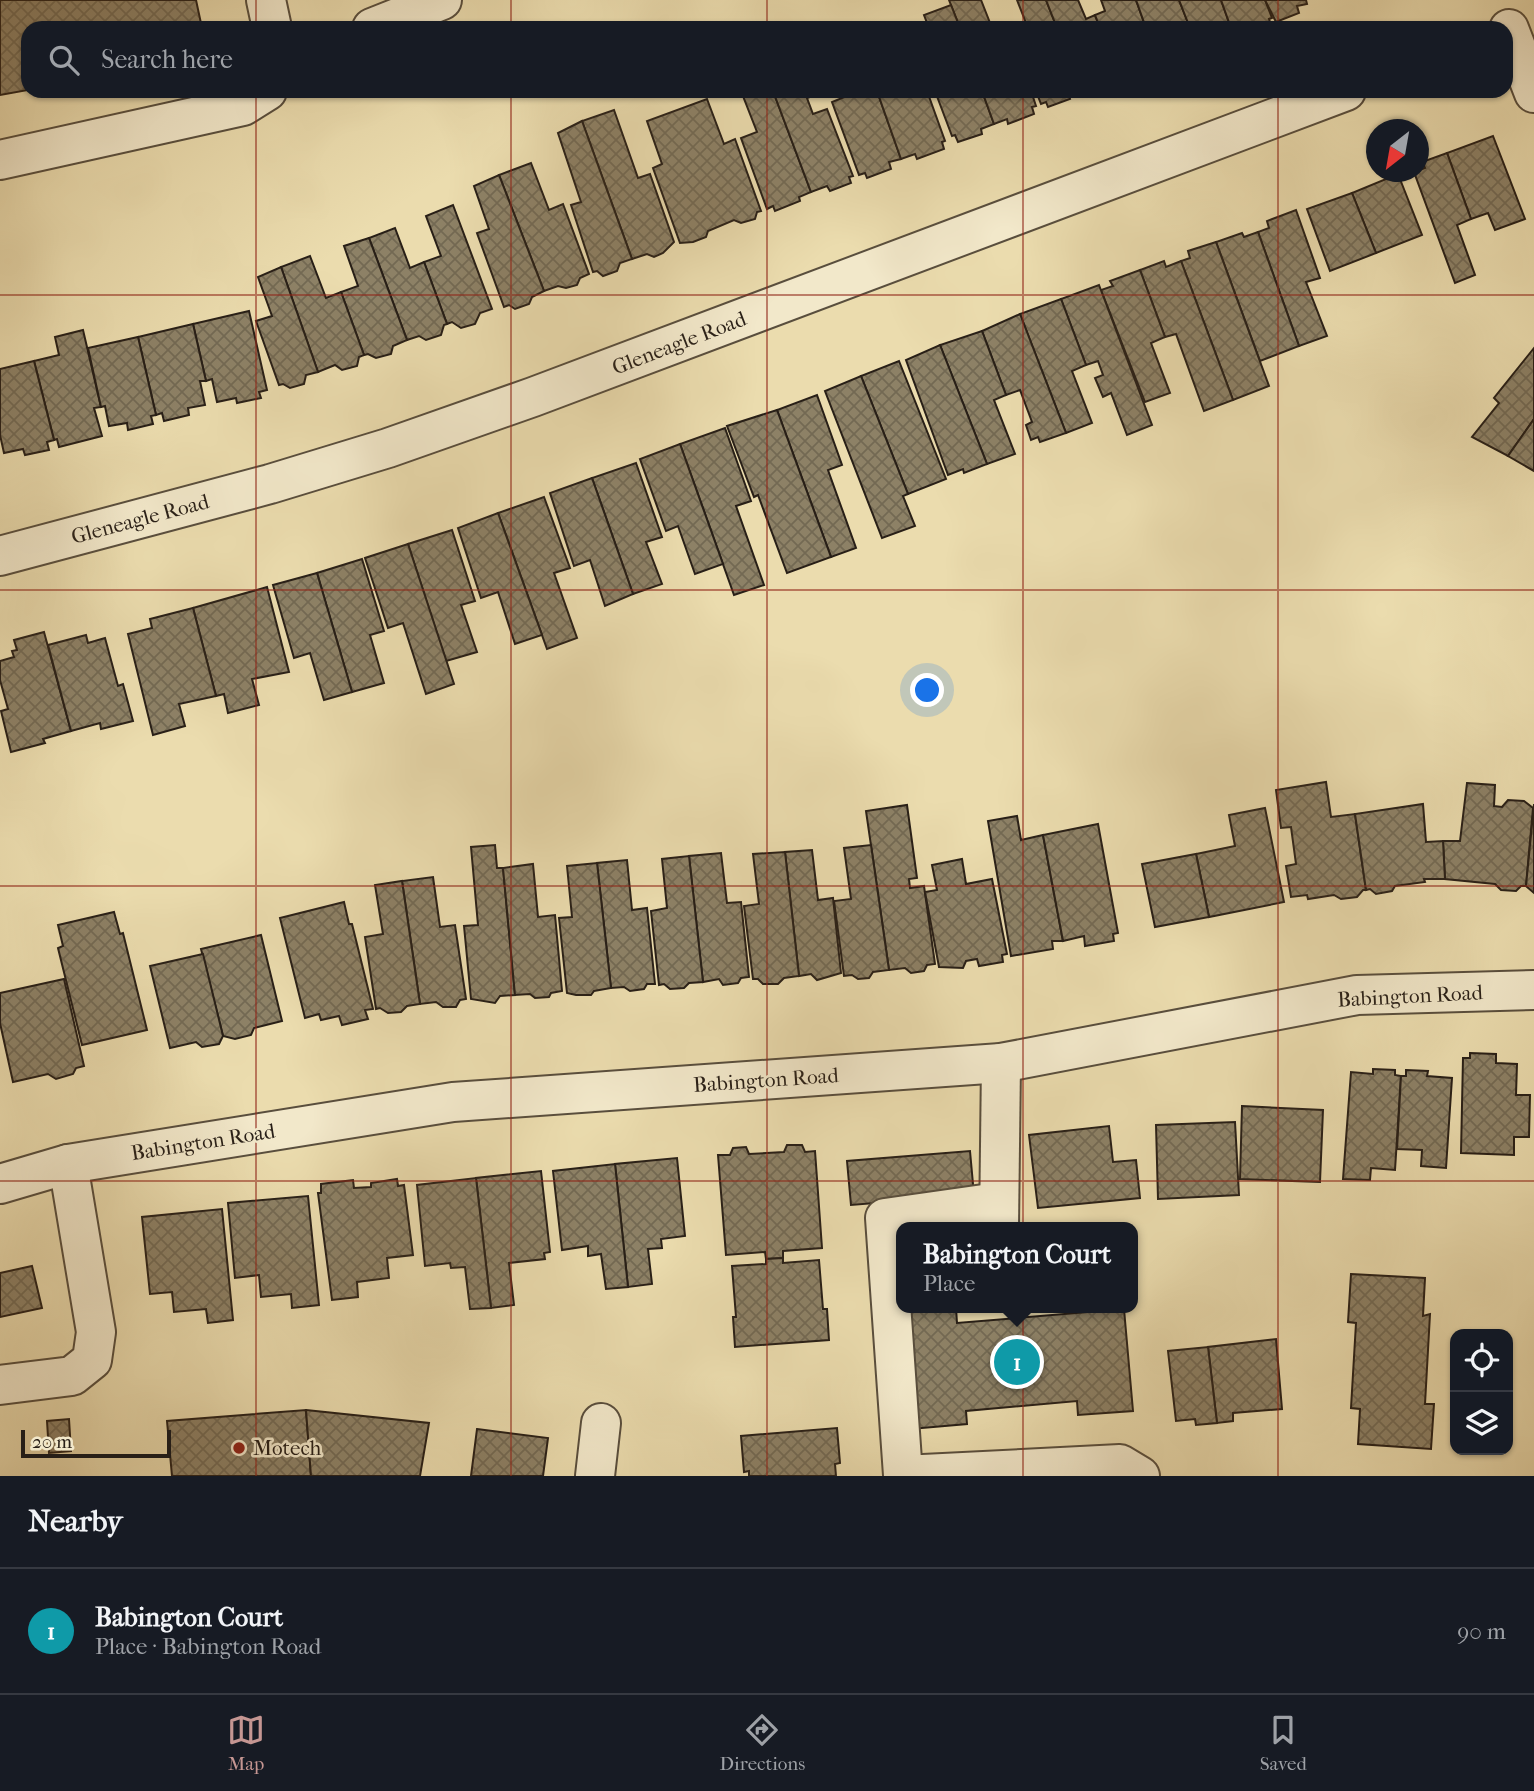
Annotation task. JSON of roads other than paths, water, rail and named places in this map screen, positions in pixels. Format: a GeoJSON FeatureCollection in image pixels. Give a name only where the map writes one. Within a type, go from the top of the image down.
{"type":"FeatureCollection","features":[{"type":"Feature","properties":{"kind":"street"},"geometry":{"type":"LineString","coordinates":[[266,0],[270,21]]}},
{"type":"Feature","properties":{"kind":"street"},"geometry":{"type":"LineString","coordinates":[[390,21],[442,0]]}},
{"type":"Feature","properties":{"kind":"street"},"geometry":{"type":"LineString","coordinates":[[1516,26],[1534,93]]}},
{"type":"Feature","properties":{"kind":"street"},"geometry":{"type":"LineString","coordinates":[[0,160],[243,106],[256,98]]}},
{"type":"Feature","properties":{"kind":"street","name":"Gleneagle Road"},"geometry":{"type":"LineString","coordinates":[[0,556],[270,484],[388,448],[559,388],[1327,98]]}},
{"type":"Feature","properties":{"kind":"street","name":"Babington Road"},"geometry":{"type":"LineString","coordinates":[[0,1184],[68,1164],[453,1102],[1001,1063],[1357,995],[1534,990]]}},
{"type":"Feature","properties":{"kind":"street"},"geometry":{"type":"LineString","coordinates":[[1001,1063],[999,1215],[885,1218],[903,1475],[1119,1464],[1140,1476]]}},
{"type":"Feature","properties":{"kind":"street"},"geometry":{"type":"LineString","coordinates":[[0,1385],[72,1376],[92,1360],[96,1332],[68,1164]]}},
{"type":"Feature","properties":{"kind":"street"},"geometry":{"type":"LineString","coordinates":[[595,1476],[601,1423]]}},
{"type":"Feature","properties":{"kind":"place","name":"Babington Court"},"geometry":{"type":"Point","coordinates":[1017,1362]}},
{"type":"Feature","properties":{"kind":"place","name":"Motech"},"geometry":{"type":"Point","coordinates":[239,1448]}}]}
